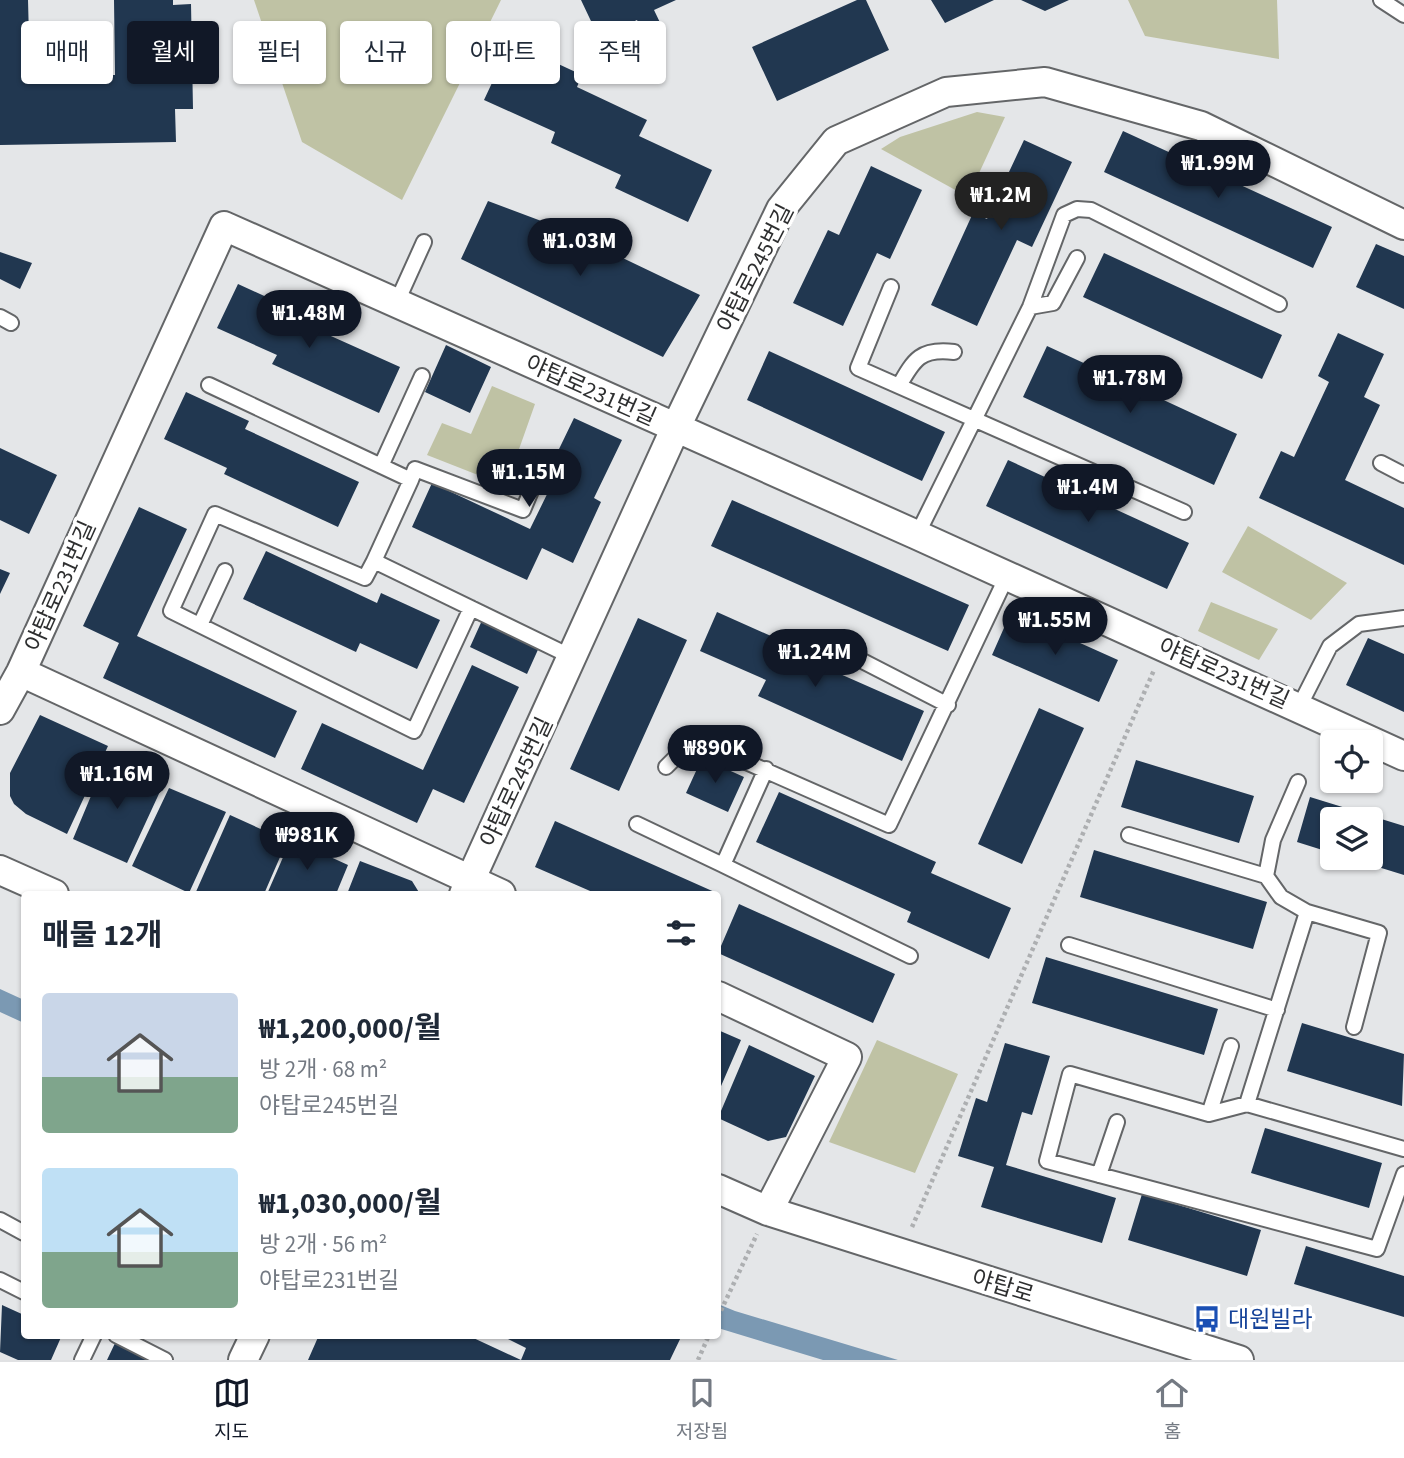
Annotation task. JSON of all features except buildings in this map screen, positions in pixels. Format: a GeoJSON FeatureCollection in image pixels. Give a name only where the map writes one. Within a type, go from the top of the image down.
{"type":"FeatureCollection","features":[{"type":"Feature","properties":{"kind":"street","name":"야탑로245번길"},"geometry":{"type":"LineString","coordinates":[[467,887],[574,658],[676,427],[781,209],[836,141],[946,92],[1045,82],[1201,125],[1404,225]]}},
{"type":"Feature","properties":{"kind":"street","name":"야탑로231번길"},"geometry":{"type":"LineString","coordinates":[[0,710],[21,671],[224,226],[1404,756]]}},
{"type":"Feature","properties":{"kind":"street","name":"야탑로231번길"},"geometry":{"type":"LineString","coordinates":[[21,671],[236,769],[467,887]]}},
{"type":"Feature","properties":{"kind":"street"},"geometry":{"type":"LineString","coordinates":[[0,870],[47,891]]}},
{"type":"Feature","properties":{"kind":"street"},"geometry":{"type":"LineString","coordinates":[[467,887],[486,891]]}},
{"type":"Feature","properties":{"kind":"street"},"geometry":{"type":"LineString","coordinates":[[721,997],[847,1057],[768,1211]]}},
{"type":"Feature","properties":{"kind":"street","name":"야탑로"},"geometry":{"type":"LineString","coordinates":[[721,1190],[768,1211],[1238,1360]]}},
{"type":"Feature","properties":{"kind":"street"},"geometry":{"type":"LineString","coordinates":[[243,1360],[253,1339]]}},
{"type":"Feature","properties":{"kind":"lane"},"geometry":{"type":"LineString","coordinates":[[1381,0],[1404,15]]}},
{"type":"Feature","properties":{"kind":"lane"},"geometry":{"type":"LineString","coordinates":[[917,535],[1030,307],[1064,215],[1077,209],[1091,210],[1279,304]]}},
{"type":"Feature","properties":{"kind":"lane"},"geometry":{"type":"LineString","coordinates":[[396,304],[424,242]]}},
{"type":"Feature","properties":{"kind":"lane"},"geometry":{"type":"LineString","coordinates":[[1030,307],[1053,303],[1077,258]]}},
{"type":"Feature","properties":{"kind":"lane"},"geometry":{"type":"LineString","coordinates":[[891,287],[858,368],[1184,512]]}},
{"type":"Feature","properties":{"kind":"lane"},"geometry":{"type":"LineString","coordinates":[[899,386],[913,362],[925,354],[936,350],[954,352]]}},
{"type":"Feature","properties":{"kind":"lane"},"geometry":{"type":"LineString","coordinates":[[381,466],[422,376]]}},
{"type":"Feature","properties":{"kind":"lane"},"geometry":{"type":"LineString","coordinates":[[209,384],[411,480]]}},
{"type":"Feature","properties":{"kind":"lane"},"geometry":{"type":"LineString","coordinates":[[1381,463],[1404,475]]}},
{"type":"Feature","properties":{"kind":"lane"},"geometry":{"type":"LineString","coordinates":[[471,608],[414,731],[172,611],[215,514],[365,578],[415,469],[523,510],[541,467]]}},
{"type":"Feature","properties":{"kind":"lane"},"geometry":{"type":"LineString","coordinates":[[374,561],[574,658]]}},
{"type":"Feature","properties":{"kind":"lane"},"geometry":{"type":"LineString","coordinates":[[200,625],[225,571]]}},
{"type":"Feature","properties":{"kind":"lane"},"geometry":{"type":"LineString","coordinates":[[666,766],[684,749],[703,743],[889,825],[1007,576]]}},
{"type":"Feature","properties":{"kind":"lane"},"geometry":{"type":"LineString","coordinates":[[1299,707],[1331,646],[1359,624],[1404,619]]}},
{"type":"Feature","properties":{"kind":"lane"},"geometry":{"type":"LineString","coordinates":[[841,650],[948,705]]}},
{"type":"Feature","properties":{"kind":"lane"},"geometry":{"type":"LineString","coordinates":[[723,865],[766,769]]}},
{"type":"Feature","properties":{"kind":"lane"},"geometry":{"type":"LineString","coordinates":[[1266,876],[1273,840],[1298,782]]}},
{"type":"Feature","properties":{"kind":"lane"},"geometry":{"type":"LineString","coordinates":[[637,824],[910,956]]}},
{"type":"Feature","properties":{"kind":"lane"},"geometry":{"type":"LineString","coordinates":[[1129,835],[1266,876],[1281,897],[1307,912],[1379,933],[1354,1027]]}},
{"type":"Feature","properties":{"kind":"lane"},"geometry":{"type":"LineString","coordinates":[[1247,1104],[1307,912]]}},
{"type":"Feature","properties":{"kind":"lane"},"geometry":{"type":"LineString","coordinates":[[1069,945],[1277,1010]]}},
{"type":"Feature","properties":{"kind":"lane"},"geometry":{"type":"LineString","coordinates":[[1209,1114],[1231,1046]]}},
{"type":"Feature","properties":{"kind":"lane"},"geometry":{"type":"LineString","coordinates":[[1404,1149],[1247,1104],[1209,1114],[1070,1074],[1047,1161],[1377,1249],[1404,1174]]}},
{"type":"Feature","properties":{"kind":"lane"},"geometry":{"type":"LineString","coordinates":[[1099,1175],[1117,1122]]}},
{"type":"Feature","properties":{"kind":"lane"},"geometry":{"type":"LineString","coordinates":[[0,1220],[21,1231]]}},
{"type":"Feature","properties":{"kind":"lane"},"geometry":{"type":"LineString","coordinates":[[0,1280],[21,1290]]}},
{"type":"Feature","properties":{"kind":"lane"},"geometry":{"type":"LineString","coordinates":[[82,1360],[92,1339]]}},
{"type":"Feature","properties":{"kind":"lane"},"geometry":{"type":"LineString","coordinates":[[124,1339],[165,1360]]}},
{"type":"Feature","properties":{"kind":"path"},"geometry":{"type":"LineString","coordinates":[[901,1254],[1164,647]]}},
{"type":"Feature","properties":{"kind":"path"},"geometry":{"type":"LineString","coordinates":[[721,1310],[748,1252]]}},
{"type":"Feature","properties":{"kind":"path"},"geometry":{"type":"LineString","coordinates":[[698,1360],[708,1339]]}},
{"type":"Feature","properties":{"kind":"green space"},"geometry":{"type":"Polygon","coordinates":[[[254,0],[501,0],[491,21],[446,21],[446,84],[459,84],[402,200],[302,142],[282,84],[326,84],[326,21],[261,21],[254,0]]]}},
{"type":"Feature","properties":{"kind":"green space"},"geometry":{"type":"Polygon","coordinates":[[[1128,0],[1277,0],[1279,59],[1145,36],[1128,0]]]}},
{"type":"Feature","properties":{"kind":"green space"},"geometry":{"type":"Polygon","coordinates":[[[977,112],[1005,117],[968,197],[881,149],[900,137],[977,112]]]}},
{"type":"Feature","properties":{"kind":"green space"},"geometry":{"type":"Polygon","coordinates":[[[492,386],[535,404],[506,486],[427,455],[442,423],[471,434],[492,386]]]}},
{"type":"Feature","properties":{"kind":"green space"},"geometry":{"type":"Polygon","coordinates":[[[1248,526],[1347,583],[1311,620],[1222,572],[1248,526]]]}},
{"type":"Feature","properties":{"kind":"green space"},"geometry":{"type":"Polygon","coordinates":[[[1211,602],[1278,629],[1259,660],[1198,631],[1211,602]]]}},
{"type":"Feature","properties":{"kind":"green space"},"geometry":{"type":"Polygon","coordinates":[[[877,1040],[958,1074],[915,1173],[829,1142],[877,1040]]]}},
{"type":"Feature","properties":{"kind":"water"},"geometry":{"type":"Polygon","coordinates":[[[0,989],[21,999],[21,1022],[0,1012],[0,989]]]}},
{"type":"Feature","properties":{"kind":"water"},"geometry":{"type":"Polygon","coordinates":[[[721,1305],[898,1360],[823,1360],[721,1329],[721,1305]]]}},
{"type":"Feature","properties":{"kind":"place","name":"대원빌라"},"geometry":{"type":"Point","coordinates":[1207,1319]}}]}
